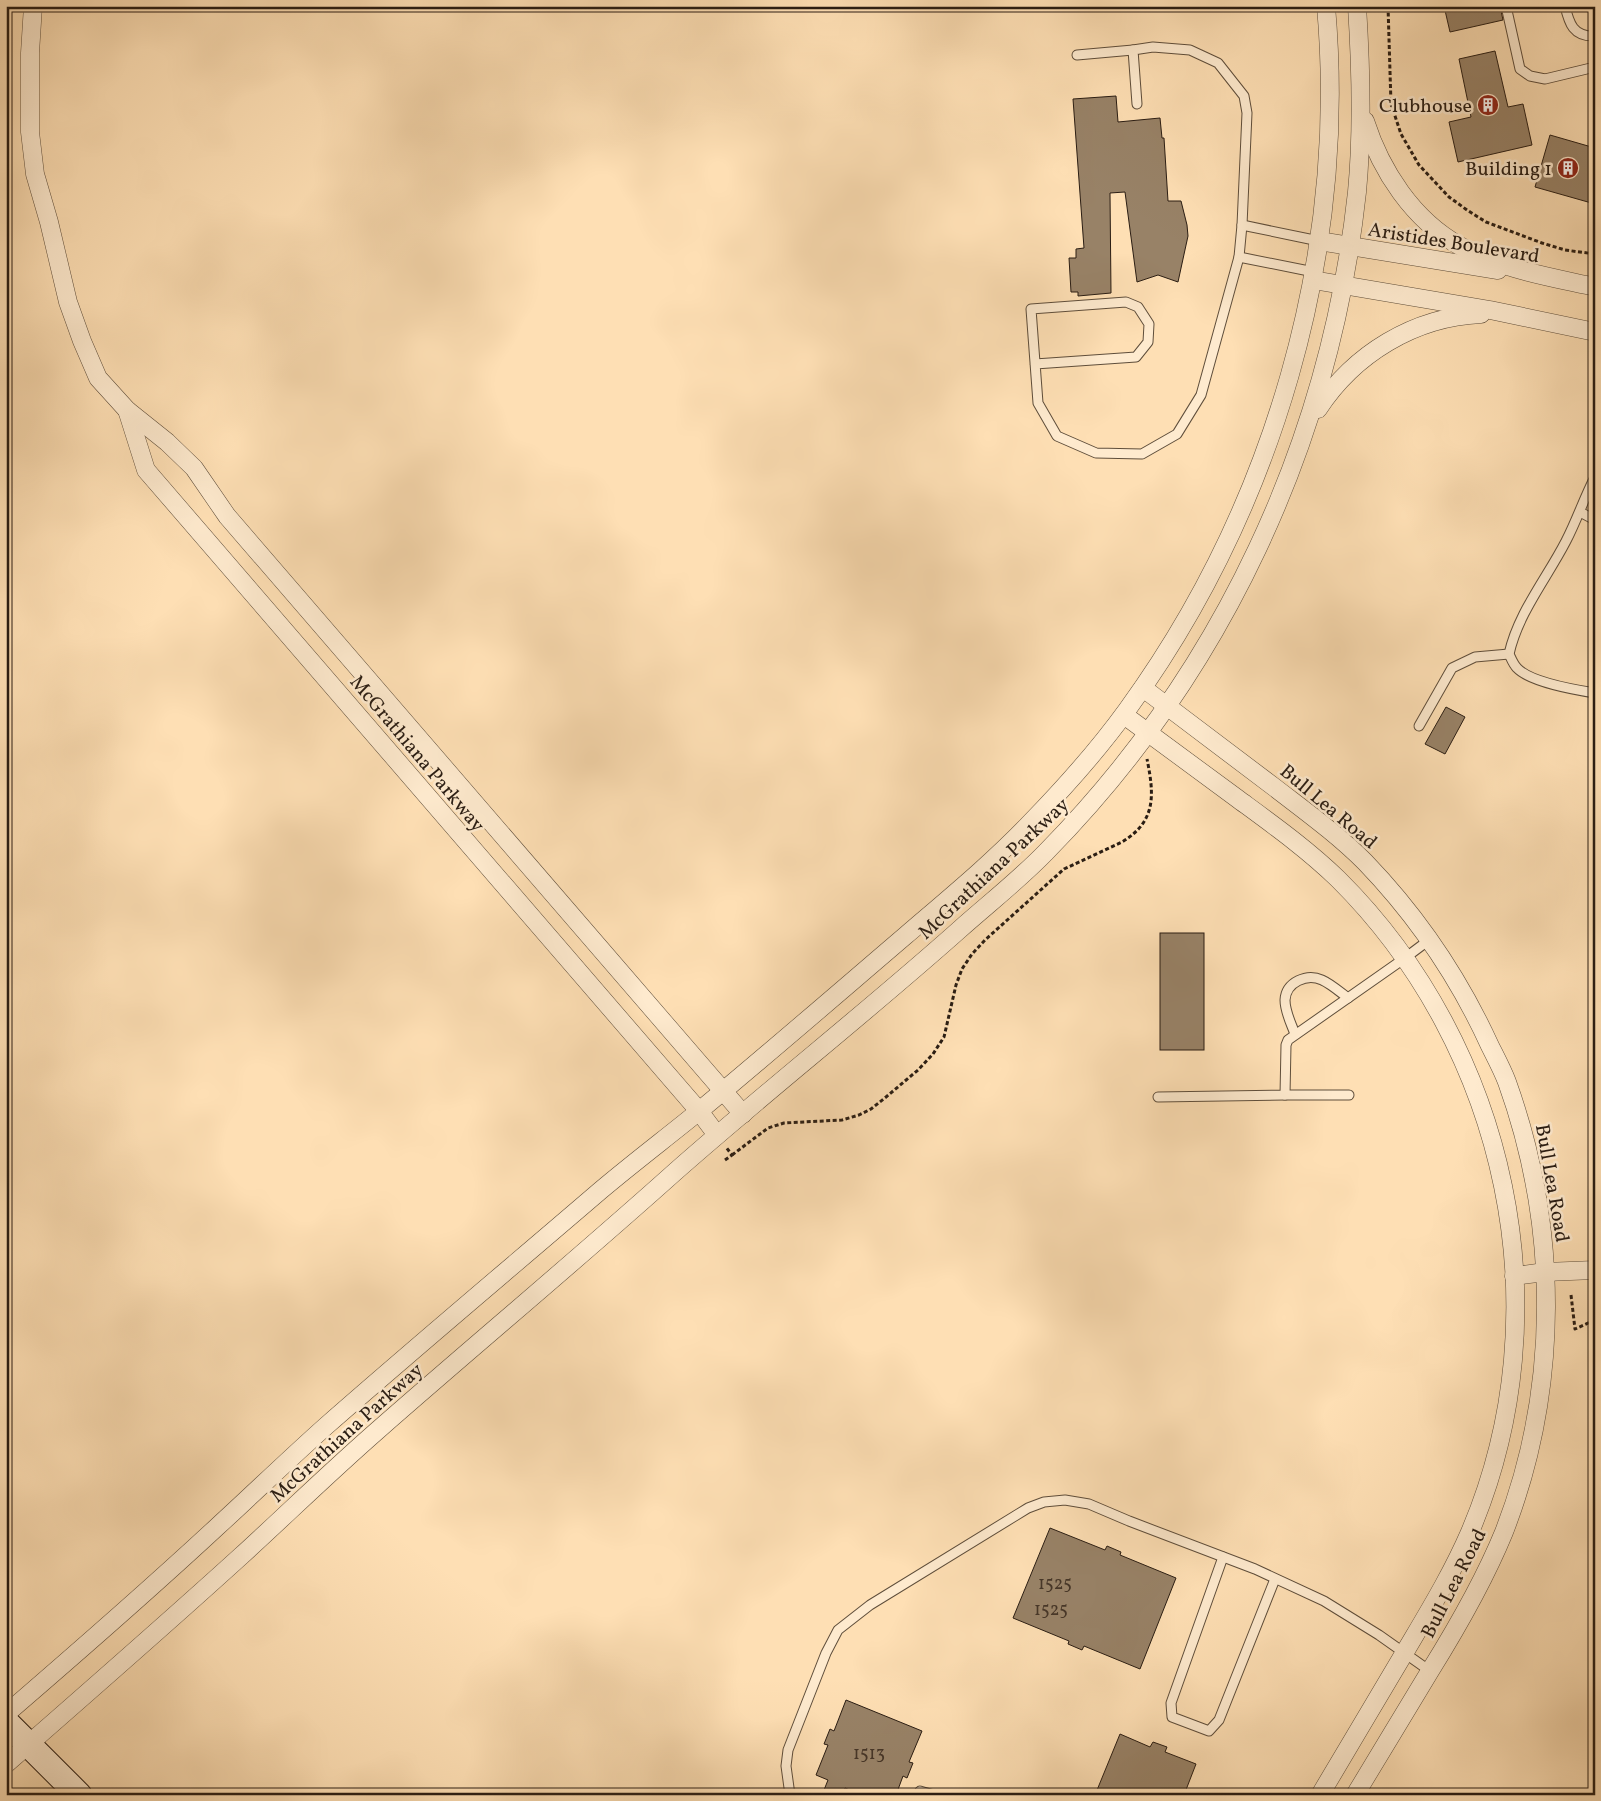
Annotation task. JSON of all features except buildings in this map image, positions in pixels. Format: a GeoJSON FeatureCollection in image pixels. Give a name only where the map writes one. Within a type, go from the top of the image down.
{"type":"FeatureCollection","features":[{"type":"Feature","properties":{"kind":"main road"},"geometry":{"type":"LineString","coordinates":[[6,1722],[79,1795]]}},
{"type":"Feature","properties":{"kind":"street","name":"McGrathiana Parkway"},"geometry":{"type":"LineString","coordinates":[[33,6],[30,53],[30,132],[35,174],[49,222],[68,302],[98,378],[127,410],[167,442],[194,468],[227,516],[743,1114]]}},
{"type":"Feature","properties":{"kind":"street","name":"McGrathiana Parkway"},"geometry":{"type":"LineString","coordinates":[[6,1714],[124,1612],[323,1429],[614,1179],[724,1090],[994,858],[1074,776],[1124,715],[1190,612],[1226,545],[1249,493],[1283,398],[1297,351],[1314,276],[1326,175],[1330,115],[1329,36],[1326,6]]}},
{"type":"Feature","properties":{"kind":"street","name":"McGrathiana Parkway"},"geometry":{"type":"LineString","coordinates":[[6,1764],[138,1649],[379,1428],[604,1236],[717,1135],[890,991],[1040,858],[1087,809],[1148,733],[1207,646],[1247,570],[1274,513],[1308,424],[1323,373],[1343,285],[1357,188],[1362,100],[1358,6]]}},
{"type":"Feature","properties":{"kind":"street","name":"Aristides Boulevard"},"geometry":{"type":"LineString","coordinates":[[1362,100],[1373,145],[1389,175],[1410,204],[1436,229],[1460,246],[1483,257],[1511,267],[1588,286]]}},
{"type":"Feature","properties":{"kind":"street","name":"Aristides Boulevard"},"geometry":{"type":"LineString","coordinates":[[1319,242],[1588,286]]}},
{"type":"Feature","properties":{"kind":"street"},"geometry":{"type":"LineString","coordinates":[[1314,276],[1343,285],[1525,316],[1595,332]]}},
{"type":"Feature","properties":{"kind":"street"},"geometry":{"type":"LineString","coordinates":[[1308,424],[1327,395],[1347,373],[1371,352],[1400,334],[1441,319],[1466,315],[1525,316]]}},
{"type":"Feature","properties":{"kind":"street","name":"McGrathiana Parkway"},"geometry":{"type":"LineString","coordinates":[[127,410],[146,470],[699,1111],[717,1135]]}},
{"type":"Feature","properties":{"kind":"street","name":"Bull Lea Road"},"geometry":{"type":"LineString","coordinates":[[1143,688],[1332,832],[1364,862],[1398,899],[1429,940],[1475,1013],[1506,1078],[1521,1123],[1533,1174],[1544,1242],[1546,1342],[1539,1402],[1520,1484],[1486,1574],[1465,1614],[1355,1795]]}},
{"type":"Feature","properties":{"kind":"street","name":"Bull Lea Road"},"geometry":{"type":"LineString","coordinates":[[1124,715],[1312,855],[1339,880],[1382,929],[1405,958],[1454,1040],[1476,1089],[1492,1136],[1504,1190],[1512,1243],[1514,1346],[1506,1412],[1497,1451],[1470,1532],[1453,1568],[1320,1795]]}},
{"type":"Feature","properties":{"kind":"street"},"geometry":{"type":"LineString","coordinates":[[1514,1276],[1545,1272],[1595,1270]]}},
{"type":"Feature","properties":{"kind":"lane"},"geometry":{"type":"LineString","coordinates":[[1506,6],[1520,69],[1530,76],[1546,79],[1595,68]]}},
{"type":"Feature","properties":{"kind":"lane"},"geometry":{"type":"LineString","coordinates":[[1566,6],[1570,24],[1580,32],[1595,36]]}},
{"type":"Feature","properties":{"kind":"lane"},"geometry":{"type":"LineString","coordinates":[[1035,364],[1136,357],[1148,342],[1149,324],[1138,307],[1126,302],[1031,309],[1035,364],[1038,404],[1057,436],[1096,453],[1142,454],[1177,434],[1201,395],[1239,257],[1247,113],[1244,96],[1218,63],[1190,50],[1153,47],[1077,55]]}},
{"type":"Feature","properties":{"kind":"lane"},"geometry":{"type":"LineString","coordinates":[[1132,50],[1136,104]]}},
{"type":"Feature","properties":{"kind":"lane"},"geometry":{"type":"LineString","coordinates":[[1595,132],[1595,138]]}},
{"type":"Feature","properties":{"kind":"lane"},"geometry":{"type":"LineString","coordinates":[[1242,225],[1319,242]]}},
{"type":"Feature","properties":{"kind":"lane"},"geometry":{"type":"LineString","coordinates":[[1239,257],[1314,276]]}},
{"type":"Feature","properties":{"kind":"lane"},"geometry":{"type":"LineString","coordinates":[[1595,478],[1566,541],[1512,640],[1509,654],[1517,668],[1530,675],[1569,689],[1595,693]]}},
{"type":"Feature","properties":{"kind":"lane"},"geometry":{"type":"LineString","coordinates":[[1580,512],[1595,520]]}},
{"type":"Feature","properties":{"kind":"lane"},"geometry":{"type":"LineString","coordinates":[[1419,726],[1452,668],[1476,657],[1509,654]]}},
{"type":"Feature","properties":{"kind":"lane"},"geometry":{"type":"LineString","coordinates":[[1286,1095],[1286,1044],[1288,1040],[1429,940]]}},
{"type":"Feature","properties":{"kind":"lane"},"geometry":{"type":"LineString","coordinates":[[1295,1034],[1288,1015],[1285,999],[1292,984],[1305,977],[1322,980],[1348,998]]}},
{"type":"Feature","properties":{"kind":"lane"},"geometry":{"type":"LineString","coordinates":[[1158,1097],[1349,1095]]}},
{"type":"Feature","properties":{"kind":"lane"},"geometry":{"type":"LineString","coordinates":[[790,1795],[786,1766],[788,1750],[826,1653],[838,1630],[870,1605],[1028,1508],[1044,1502],[1065,1500],[1089,1504],[1275,1579],[1324,1601],[1379,1634],[1430,1671]]}},
{"type":"Feature","properties":{"kind":"lane"},"geometry":{"type":"LineString","coordinates":[[1222,1557],[1171,1703],[1172,1717],[1209,1730],[1218,1720],[1275,1579]]}},
{"type":"Feature","properties":{"kind":"lane"},"geometry":{"type":"LineString","coordinates":[[916,1795],[920,1791],[934,1795]]}},
{"type":"Feature","properties":{"kind":"path"},"geometry":{"type":"LineString","coordinates":[[1388,6],[1391,104],[1401,134],[1419,165],[1449,197],[1486,222],[1550,245],[1595,254]]}},
{"type":"Feature","properties":{"kind":"path"},"geometry":{"type":"LineString","coordinates":[[732,1154],[768,1128],[784,1123],[842,1120],[859,1115],[871,1109],[918,1070],[933,1054],[944,1037],[956,984],[962,969],[984,940],[1064,870],[1130,836],[1146,817],[1152,799],[1152,785],[1147,758],[1148,733]]}},
{"type":"Feature","properties":{"kind":"path"},"geometry":{"type":"LineString","coordinates":[[1571,1295],[1575,1329],[1595,1320]]}},
{"type":"Feature","properties":{"kind":"place","name":"Clubhouse"},"geometry":{"type":"Point","coordinates":[1488,105]}},
{"type":"Feature","properties":{"kind":"place","name":"Building 1"},"geometry":{"type":"Point","coordinates":[1568,168]}}]}
